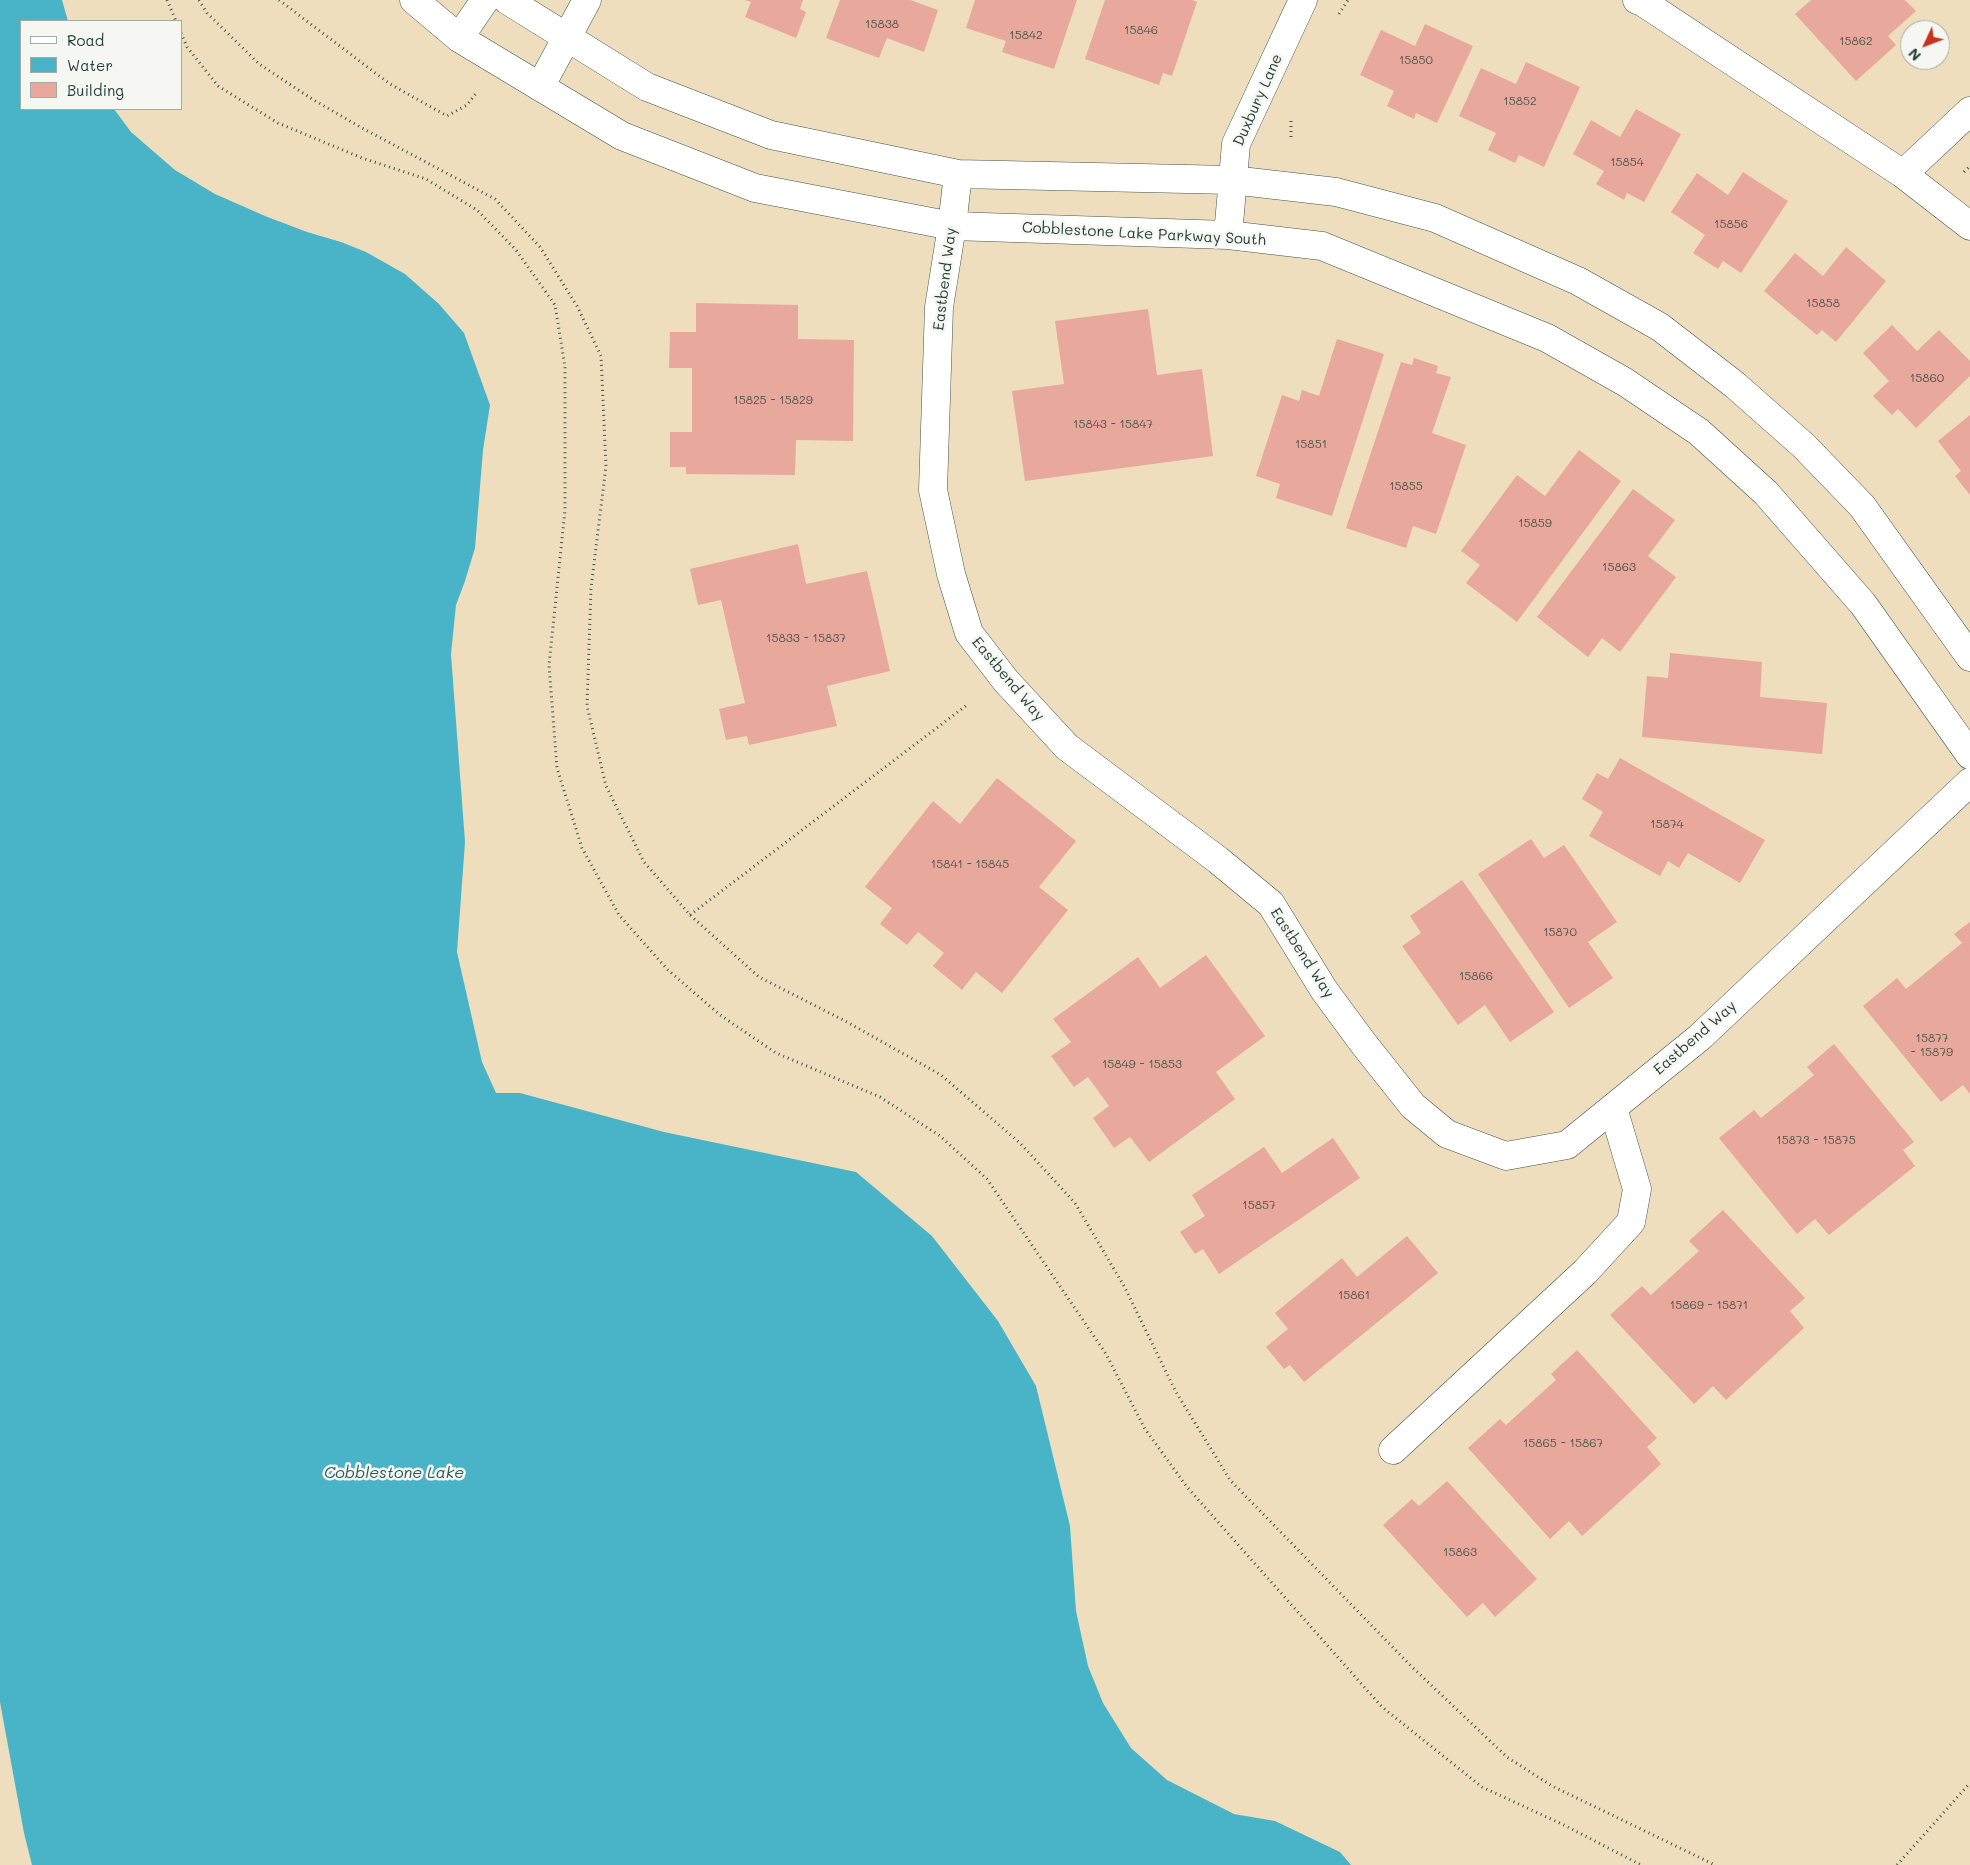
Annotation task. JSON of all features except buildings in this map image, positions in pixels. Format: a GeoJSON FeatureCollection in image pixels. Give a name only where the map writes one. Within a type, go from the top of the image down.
{"type":"FeatureCollection","features":[{"type":"Feature","properties":{"kind":"street","name":"Cobblestone Lake Parkway South"},"geometry":{"type":"LineString","coordinates":[[414,0],[459,38],[622,136],[755,188],[952,226],[1228,235],[1322,246],[1547,338],[1625,382],[1699,432],[1766,494],[1863,604],[1970,755]]}},
{"type":"Feature","properties":{"kind":"street"},"geometry":{"type":"LineString","coordinates":[[459,38],[485,0]]}},
{"type":"Feature","properties":{"kind":"street"},"geometry":{"type":"LineString","coordinates":[[507,0],[646,87],[770,135],[958,174],[1232,180],[1336,192],[1436,218],[1578,281],[1660,327],[1736,385],[1790,433],[1862,506],[1970,657]]}},
{"type":"Feature","properties":{"kind":"street"},"geometry":{"type":"LineString","coordinates":[[540,87],[587,0]]}},
{"type":"Feature","properties":{"kind":"street","name":"Duxbury Lane"},"geometry":{"type":"LineString","coordinates":[[1228,235],[1236,144],[1303,0]]}},
{"type":"Feature","properties":{"kind":"street"},"geometry":{"type":"LineString","coordinates":[[1637,0],[1903,174],[1970,226]]}},
{"type":"Feature","properties":{"kind":"street"},"geometry":{"type":"LineString","coordinates":[[1903,174],[1970,112]]}},
{"type":"Feature","properties":{"kind":"street","name":"Eastbend Way"},"geometry":{"type":"LineString","coordinates":[[958,174],[952,226],[938,307],[932,490],[951,574],[969,633],[1006,681],[1067,747],[1218,860],[1271,904],[1324,990],[1363,1044],[1413,1106],[1447,1134],[1506,1156],[1567,1145],[1700,1037],[1970,782]]}},
{"type":"Feature","properties":{"kind":"street"},"geometry":{"type":"LineString","coordinates":[[1393,1450],[1586,1272],[1631,1222],[1638,1189],[1612,1108]]}},
{"type":"Feature","properties":{"kind":"path"},"geometry":{"type":"LineString","coordinates":[[167,0],[176,20]]}},
{"type":"Feature","properties":{"kind":"path"},"geometry":{"type":"LineString","coordinates":[[199,0],[208,13],[259,64],[362,128],[495,199],[540,247],[577,306],[601,356],[606,466],[592,581],[587,706],[607,790],[644,862],[690,915],[759,977],[847,1022],[941,1075],[1020,1143],[1074,1203],[1124,1286],[1176,1392],[1230,1480],[1412,1667],[1507,1757],[1552,1786],[1715,1865]]}},
{"type":"Feature","properties":{"kind":"path"},"geometry":{"type":"LineString","coordinates":[[279,0],[398,89],[447,116],[467,106]]}},
{"type":"Feature","properties":{"kind":"path"},"geometry":{"type":"LineString","coordinates":[[182,35],[187,47],[218,86],[278,123],[362,158],[426,179],[477,210],[516,250],[555,305],[565,367],[565,510],[549,665],[557,768],[582,848],[619,915],[668,970],[720,1015],[776,1053],[880,1097],[940,1136],[987,1179],[1106,1354],[1144,1429],[1187,1486],[1382,1707],[1482,1787],[1566,1826],[1641,1865]]}},
{"type":"Feature","properties":{"kind":"path"},"geometry":{"type":"LineString","coordinates":[[1964,172],[1970,166]]}},
{"type":"Feature","properties":{"kind":"path"},"geometry":{"type":"LineString","coordinates":[[690,915],[968,705]]}},
{"type":"Feature","properties":{"kind":"path"},"geometry":{"type":"LineString","coordinates":[[1897,1865],[1970,1783]]}},
{"type":"Feature","properties":{"kind":"water","name":"Cobblestone Lake"},"geometry":{"type":"Polygon","coordinates":[[[0,0],[62,0],[68,20],[20,20],[20,110],[115,110],[131,132],[175,170],[215,194],[265,216],[366,252],[405,274],[439,304],[464,333],[490,405],[483,450],[475,548],[456,605],[451,654],[465,842],[457,952],[482,1062],[496,1093],[520,1093],[664,1132],[856,1172],[932,1236],[998,1321],[1036,1386],[1070,1526],[1076,1611],[1088,1666],[1103,1703],[1131,1748],[1167,1780],[1234,1814],[1275,1821],[1340,1852],[1351,1865],[32,1865],[24,1833],[0,1702],[0,0]]]}}]}
